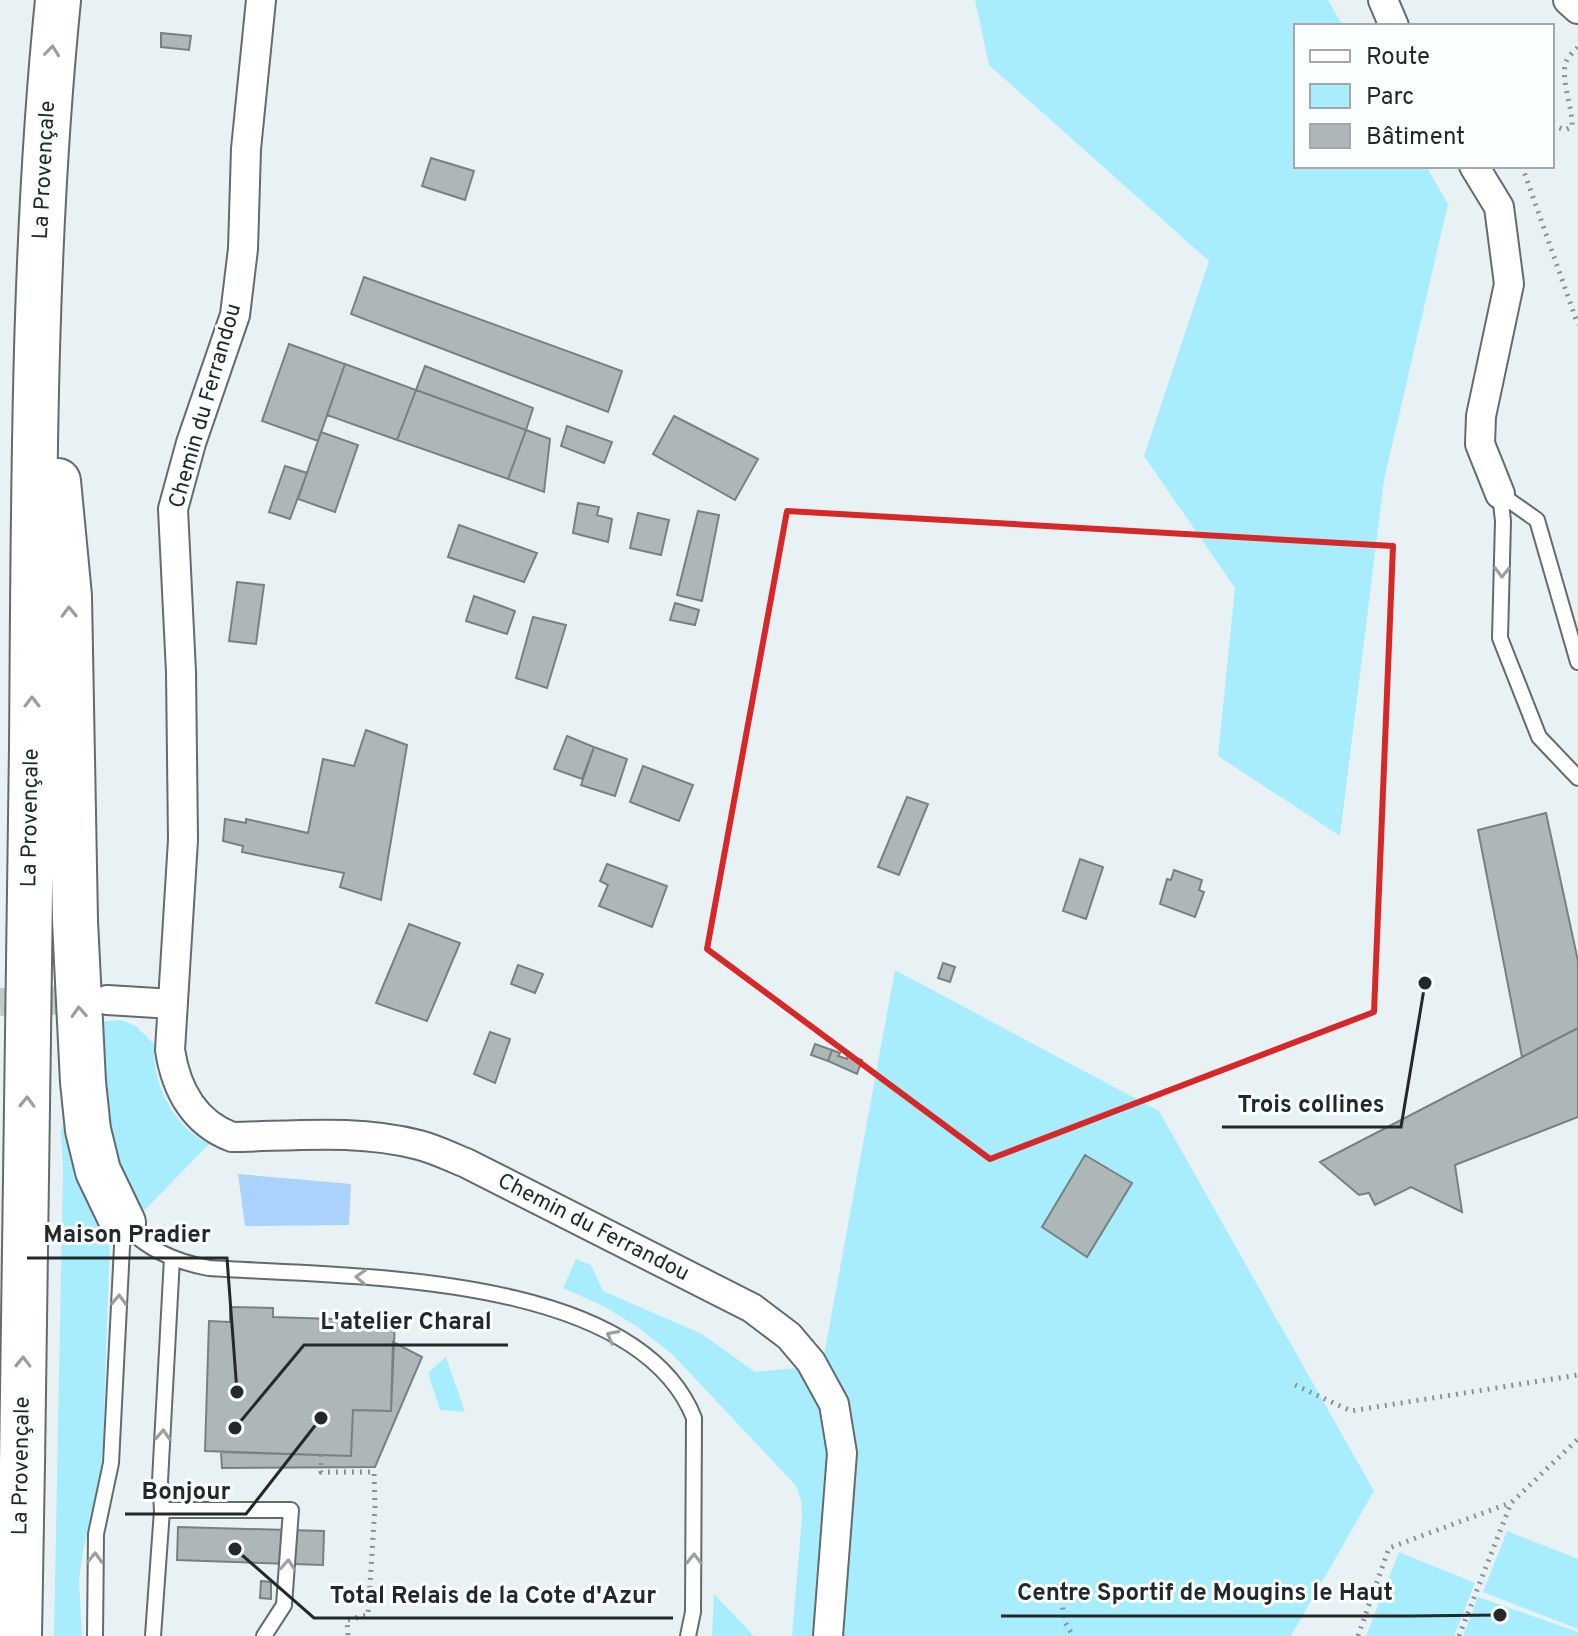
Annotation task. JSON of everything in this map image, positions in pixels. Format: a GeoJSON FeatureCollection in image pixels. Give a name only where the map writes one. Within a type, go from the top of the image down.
{"type":"FeatureCollection","features":[{"type":"Feature","properties":{"kind":"highway","name":"La Provençale"},"geometry":{"type":"LineString","coordinates":[[19,1636],[33,511],[47,105],[58,0]]}},
{"type":"Feature","properties":{"kind":"highway"},"geometry":{"type":"LineString","coordinates":[[40,267],[69,596],[75,921],[83,1082],[88,1130],[98,1171],[123,1223]]}},
{"type":"Feature","properties":{"kind":"street","name":"Chemin du Ferrandou"},"geometry":{"type":"LineString","coordinates":[[261,0],[246,149],[243,249],[235,315],[191,443],[173,509],[181,672],[183,840],[170,1050],[173,1069],[196,1114],[209,1127],[232,1137],[350,1135],[423,1145],[466,1163],[752,1308],[789,1336],[811,1362],[834,1404],[842,1453],[828,1636]]}},
{"type":"Feature","properties":{"kind":"street"},"geometry":{"type":"LineString","coordinates":[[1383,0],[1393,24]]}},
{"type":"Feature","properties":{"kind":"street"},"geometry":{"type":"LineString","coordinates":[[1568,0],[1578,9]]}},
{"type":"Feature","properties":{"kind":"street"},"geometry":{"type":"LineString","coordinates":[[1475,168],[1499,207],[1509,284],[1481,416],[1480,444],[1500,494]]}},
{"type":"Feature","properties":{"kind":"street"},"geometry":{"type":"LineString","coordinates":[[107,1000],[173,1004]]}},
{"type":"Feature","properties":{"kind":"lane"},"geometry":{"type":"LineString","coordinates":[[1500,494],[1537,520],[1578,662]]}},
{"type":"Feature","properties":{"kind":"lane"},"geometry":{"type":"LineString","coordinates":[[1500,494],[1503,521],[1500,638],[1539,737],[1578,778]]}},
{"type":"Feature","properties":{"kind":"lane"},"geometry":{"type":"LineString","coordinates":[[123,1223],[138,1240],[185,1264],[402,1279],[484,1291],[539,1304],[613,1335],[636,1349],[668,1374],[694,1418],[693,1612],[688,1636]]}},
{"type":"Feature","properties":{"kind":"lane"},"geometry":{"type":"LineString","coordinates":[[95,1636],[96,1534],[111,1463],[123,1223]]}},
{"type":"Feature","properties":{"kind":"lane"},"geometry":{"type":"LineString","coordinates":[[153,1636],[162,1510],[160,1481],[172,1258]]}},
{"type":"Feature","properties":{"kind":"lane"},"geometry":{"type":"LineString","coordinates":[[162,1510],[291,1510],[284,1605],[264,1636]]}},
{"type":"Feature","properties":{"kind":"path"},"geometry":{"type":"LineString","coordinates":[[1554,126],[1565,130],[1572,127],[1573,110],[1565,78],[1566,61],[1578,47]]}},
{"type":"Feature","properties":{"kind":"path"},"geometry":{"type":"LineString","coordinates":[[1523,168],[1578,325]]}},
{"type":"Feature","properties":{"kind":"path"},"geometry":{"type":"LineString","coordinates":[[1295,1385],[1351,1411],[1578,1375]]}},
{"type":"Feature","properties":{"kind":"path"},"geometry":{"type":"LineString","coordinates":[[1358,1636],[1389,1548],[1511,1503],[1578,1439]]}},
{"type":"Feature","properties":{"kind":"path"},"geometry":{"type":"LineString","coordinates":[[321,1455],[321,1472],[374,1472],[375,1506],[368,1615],[347,1620],[348,1636]]}},
{"type":"Feature","properties":{"kind":"path"},"geometry":{"type":"LineString","coordinates":[[1459,1636],[1511,1503]]}},
{"type":"Feature","properties":{"kind":"path"},"geometry":{"type":"LineString","coordinates":[[1059,1584],[1065,1622],[1073,1636]]}},
{"type":"Feature","properties":{"kind":"highlighted area"},"geometry":{"type":"Polygon","coordinates":[[[787,511],[1393,546],[1374,1012],[990,1159],[707,949],[787,511]]]}},
{"type":"Feature","properties":{"kind":"green space"},"geometry":{"type":"Polygon","coordinates":[[[975,0],[1328,0],[1342,24],[1294,24],[1294,168],[1427,168],[1448,204],[1384,480],[1340,836],[1218,756],[1235,588],[1144,456],[1209,261],[989,65],[975,0]]]}},
{"type":"Feature","properties":{"kind":"green space"},"geometry":{"type":"Polygon","coordinates":[[[895,970],[1159,1111],[1374,1491],[1291,1636],[792,1636],[802,1517],[797,1487],[673,1355],[639,1328],[605,1307],[563,1288],[576,1259],[591,1265],[603,1291],[702,1334],[755,1372],[796,1368],[824,1355],[895,970]]]}},
{"type":"Feature","properties":{"kind":"green space"},"geometry":{"type":"Polygon","coordinates":[[[121,1020],[136,1026],[154,1044],[157,1074],[167,1102],[185,1126],[209,1144],[138,1217],[110,1171],[95,1022],[121,1020]]]}},
{"type":"Feature","properties":{"kind":"green space"},"geometry":{"type":"Polygon","coordinates":[[[68,1119],[110,1241],[103,1445],[99,1485],[79,1581],[82,1636],[54,1636],[63,1166],[61,1133],[63,1122],[68,1119]]]}},
{"type":"Feature","properties":{"kind":"green space"},"geometry":{"type":"Polygon","coordinates":[[[446,1357],[465,1412],[440,1410],[428,1373],[446,1357]]]}},
{"type":"Feature","properties":{"kind":"green space"},"geometry":{"type":"Polygon","coordinates":[[[1507,1531],[1578,1559],[1578,1629],[1483,1592],[1507,1531]]]}},
{"type":"Feature","properties":{"kind":"green space"},"geometry":{"type":"Polygon","coordinates":[[[1399,1552],[1475,1583],[1454,1636],[1366,1636],[1399,1552]]]}},
{"type":"Feature","properties":{"kind":"green space"},"geometry":{"type":"Polygon","coordinates":[[[714,1594],[754,1636],[712,1636],[714,1594]]]}},
{"type":"Feature","properties":{"kind":"green space"},"geometry":{"type":"Polygon","coordinates":[[[1478,1597],[1578,1632],[1578,1636],[1463,1636],[1478,1597]]]}},
{"type":"Feature","properties":{"kind":"shaded area"},"geometry":{"type":"Polygon","coordinates":[[[238,1174],[351,1184],[349,1225],[245,1226],[238,1174]]]}},
{"type":"Feature","properties":{"kind":"building"},"geometry":{"type":"Polygon","coordinates":[[[161,33],[191,36],[189,50],[161,47],[161,33]]]}},
{"type":"Feature","properties":{"kind":"building"},"geometry":{"type":"Polygon","coordinates":[[[431,158],[474,171],[465,200],[422,186],[431,158]]]}},
{"type":"Feature","properties":{"kind":"building"},"geometry":{"type":"Polygon","coordinates":[[[364,277],[622,371],[608,412],[351,314],[364,277]]]}},
{"type":"Feature","properties":{"kind":"building"},"geometry":{"type":"Polygon","coordinates":[[[289,344],[345,364],[318,441],[262,421],[289,344]]]}},
{"type":"Feature","properties":{"kind":"building"},"geometry":{"type":"Polygon","coordinates":[[[345,364],[416,390],[397,440],[327,415],[345,364]]]}},
{"type":"Feature","properties":{"kind":"building"},"geometry":{"type":"Polygon","coordinates":[[[425,366],[533,408],[526,430],[416,390],[425,366]]]}},
{"type":"Feature","properties":{"kind":"building"},"geometry":{"type":"Polygon","coordinates":[[[416,390],[526,430],[508,479],[397,440],[416,390]]]}},
{"type":"Feature","properties":{"kind":"building"},"geometry":{"type":"Polygon","coordinates":[[[674,416],[758,459],[735,500],[653,454],[674,416]]]}},
{"type":"Feature","properties":{"kind":"building"},"geometry":{"type":"Polygon","coordinates":[[[567,426],[612,442],[604,463],[561,446],[567,426]]]}},
{"type":"Feature","properties":{"kind":"building"},"geometry":{"type":"Polygon","coordinates":[[[526,430],[550,439],[544,492],[508,479],[526,430]]]}},
{"type":"Feature","properties":{"kind":"building"},"geometry":{"type":"Polygon","coordinates":[[[321,432],[358,445],[335,512],[298,499],[321,432]]]}},
{"type":"Feature","properties":{"kind":"building"},"geometry":{"type":"Polygon","coordinates":[[[285,466],[307,473],[290,519],[269,512],[285,466]]]}},
{"type":"Feature","properties":{"kind":"building"},"geometry":{"type":"Polygon","coordinates":[[[578,503],[599,507],[597,515],[612,519],[608,542],[573,533],[578,503]]]}},
{"type":"Feature","properties":{"kind":"building"},"geometry":{"type":"Polygon","coordinates":[[[698,511],[719,515],[702,601],[677,595],[698,511]]]}},
{"type":"Feature","properties":{"kind":"building"},"geometry":{"type":"Polygon","coordinates":[[[638,513],[669,520],[661,555],[630,548],[638,513]]]}},
{"type":"Feature","properties":{"kind":"building"},"geometry":{"type":"Polygon","coordinates":[[[459,525],[537,553],[524,582],[448,557],[459,525]]]}},
{"type":"Feature","properties":{"kind":"building"},"geometry":{"type":"Polygon","coordinates":[[[237,582],[264,585],[256,644],[229,641],[237,582]]]}},
{"type":"Feature","properties":{"kind":"building"},"geometry":{"type":"Polygon","coordinates":[[[474,596],[515,611],[507,634],[466,621],[474,596]]]}},
{"type":"Feature","properties":{"kind":"building"},"geometry":{"type":"Polygon","coordinates":[[[675,603],[699,610],[695,625],[670,620],[675,603]]]}},
{"type":"Feature","properties":{"kind":"building"},"geometry":{"type":"Polygon","coordinates":[[[533,617],[566,625],[547,688],[516,678],[533,617]]]}},
{"type":"Feature","properties":{"kind":"building"},"geometry":{"type":"Polygon","coordinates":[[[366,730],[407,745],[381,900],[340,887],[344,873],[242,852],[243,846],[223,841],[225,819],[246,823],[246,819],[308,833],[323,759],[354,766],[366,730]]]}},
{"type":"Feature","properties":{"kind":"building"},"geometry":{"type":"Polygon","coordinates":[[[567,736],[594,747],[582,779],[554,769],[567,736]]]}},
{"type":"Feature","properties":{"kind":"building"},"geometry":{"type":"Polygon","coordinates":[[[594,747],[627,759],[615,796],[581,785],[594,747]]]}},
{"type":"Feature","properties":{"kind":"building"},"geometry":{"type":"Polygon","coordinates":[[[643,766],[693,785],[679,821],[630,802],[643,766]]]}},
{"type":"Feature","properties":{"kind":"building"},"geometry":{"type":"Polygon","coordinates":[[[907,797],[928,804],[899,875],[878,867],[907,797]]]}},
{"type":"Feature","properties":{"kind":"building"},"geometry":{"type":"Polygon","coordinates":[[[1546,813],[1578,961],[1578,1028],[1522,1057],[1478,830],[1546,813]]]}},
{"type":"Feature","properties":{"kind":"building"},"geometry":{"type":"Polygon","coordinates":[[[1080,859],[1103,867],[1086,919],[1063,911],[1080,859]]]}},
{"type":"Feature","properties":{"kind":"building"},"geometry":{"type":"Polygon","coordinates":[[[607,864],[667,886],[652,927],[599,906],[608,885],[600,881],[607,864]]]}},
{"type":"Feature","properties":{"kind":"building"},"geometry":{"type":"Polygon","coordinates":[[[1174,870],[1202,880],[1199,890],[1204,892],[1195,917],[1160,904],[1167,879],[1171,880],[1174,870]]]}},
{"type":"Feature","properties":{"kind":"building"},"geometry":{"type":"Polygon","coordinates":[[[409,924],[460,943],[427,1021],[376,1003],[409,924]]]}},
{"type":"Feature","properties":{"kind":"building"},"geometry":{"type":"Polygon","coordinates":[[[943,963],[955,967],[950,982],[938,978],[943,963]]]}},
{"type":"Feature","properties":{"kind":"building"},"geometry":{"type":"Polygon","coordinates":[[[518,965],[543,974],[535,993],[511,984],[518,965]]]}},
{"type":"Feature","properties":{"kind":"building"},"geometry":{"type":"Polygon","coordinates":[[[1578,1028],[1578,1117],[1455,1165],[1462,1212],[1411,1187],[1375,1205],[1369,1193],[1359,1195],[1320,1162],[1578,1028]]]}},
{"type":"Feature","properties":{"kind":"building"},"geometry":{"type":"Polygon","coordinates":[[[490,1032],[510,1039],[495,1083],[474,1074],[490,1032]]]}},
{"type":"Feature","properties":{"kind":"building"},"geometry":{"type":"Polygon","coordinates":[[[815,1044],[832,1050],[828,1061],[811,1055],[815,1044]]]}},
{"type":"Feature","properties":{"kind":"building"},"geometry":{"type":"Polygon","coordinates":[[[832,1050],[847,1059],[848,1055],[862,1060],[857,1074],[828,1061],[832,1050]]]}},
{"type":"Feature","properties":{"kind":"building"},"geometry":{"type":"Polygon","coordinates":[[[1085,1155],[1132,1183],[1087,1257],[1042,1227],[1085,1155]]]}},
{"type":"Feature","properties":{"kind":"building"},"geometry":{"type":"Polygon","coordinates":[[[230,1307],[273,1308],[273,1317],[395,1321],[391,1411],[353,1410],[351,1456],[205,1451],[209,1321],[230,1322],[230,1307]]]}},
{"type":"Feature","properties":{"kind":"building"},"geometry":{"type":"Polygon","coordinates":[[[393,1342],[422,1357],[375,1467],[222,1468],[221,1452],[351,1456],[353,1410],[391,1411],[393,1342]]]}},
{"type":"Feature","properties":{"kind":"building"},"geometry":{"type":"Polygon","coordinates":[[[178,1527],[324,1531],[323,1565],[177,1560],[178,1527]]]}},
{"type":"Feature","properties":{"kind":"building"},"geometry":{"type":"Polygon","coordinates":[[[261,1581],[271,1582],[271,1599],[260,1598],[261,1581]]]}},
{"type":"Feature","properties":{"kind":"tunnel"},"geometry":{"type":"LineString","coordinates":[[0,1002],[94,1000]]}},
{"type":"Feature","properties":{"kind":"place","name":"Trois collines"},"geometry":{"type":"Point","coordinates":[1425,983]}},
{"type":"Feature","properties":{"kind":"place","name":"Maison Pradier"},"geometry":{"type":"Point","coordinates":[237,1392]}},
{"type":"Feature","properties":{"kind":"place","name":"Bonjour"},"geometry":{"type":"Point","coordinates":[321,1418]}},
{"type":"Feature","properties":{"kind":"place","name":"L'atelier Charal"},"geometry":{"type":"Point","coordinates":[235,1428]}},
{"type":"Feature","properties":{"kind":"place","name":"Total Relais de la Cote d'Azur"},"geometry":{"type":"Point","coordinates":[235,1549]}},
{"type":"Feature","properties":{"kind":"place","name":"Centre Sportif de Mougins le Haut"},"geometry":{"type":"Point","coordinates":[1500,1615]}}]}
